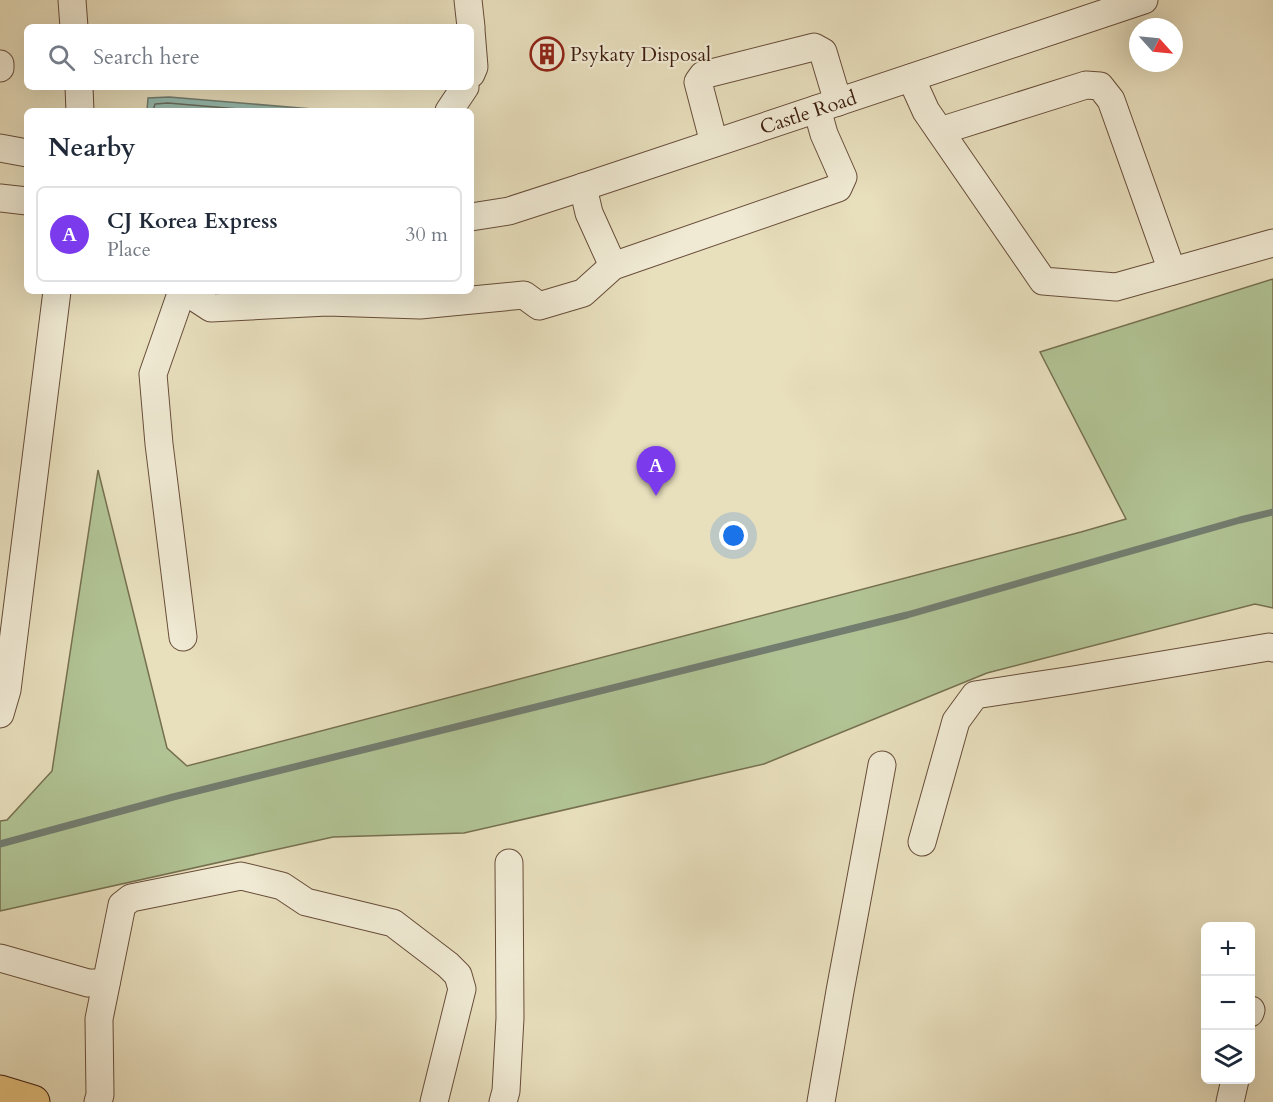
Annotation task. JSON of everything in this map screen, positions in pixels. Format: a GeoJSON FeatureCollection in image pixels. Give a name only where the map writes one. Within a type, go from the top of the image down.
{"type":"FeatureCollection","features":[{"type":"Feature","properties":{"kind":"main road"},"geometry":{"type":"LineString","coordinates":[[0,1092],[33,1102]]}},
{"type":"Feature","properties":{"kind":"street"},"geometry":{"type":"LineString","coordinates":[[72,0],[74,24]]}},
{"type":"Feature","properties":{"kind":"street"},"geometry":{"type":"LineString","coordinates":[[468,0],[471,24]]}},
{"type":"Feature","properties":{"kind":"street","name":"Castle Road"},"geometry":{"type":"LineString","coordinates":[[474,217],[509,211],[583,188],[1144,0]]}},
{"type":"Feature","properties":{"kind":"street"},"geometry":{"type":"LineString","coordinates":[[189,294],[211,308],[524,295],[539,306],[583,293],[613,266],[838,188],[843,177],[824,134],[827,106],[823,52],[814,47],[703,75],[698,82],[714,143]]}},
{"type":"Feature","properties":{"kind":"street"},"geometry":{"type":"LineString","coordinates":[[911,78],[926,111],[1043,281],[1116,287],[1273,243]]}},
{"type":"Feature","properties":{"kind":"street"},"geometry":{"type":"LineString","coordinates":[[940,131],[1086,85],[1100,86],[1111,100],[1172,271]]}},
{"type":"Feature","properties":{"kind":"street"},"geometry":{"type":"LineString","coordinates":[[79,90],[80,108]]}},
{"type":"Feature","properties":{"kind":"street"},"geometry":{"type":"LineString","coordinates":[[451,108],[463,90]]}},
{"type":"Feature","properties":{"kind":"street"},"geometry":{"type":"LineString","coordinates":[[0,148],[24,152]]}},
{"type":"Feature","properties":{"kind":"street"},"geometry":{"type":"LineString","coordinates":[[583,188],[589,213],[613,266]]}},
{"type":"Feature","properties":{"kind":"street"},"geometry":{"type":"LineString","coordinates":[[0,198],[24,201]]}},
{"type":"Feature","properties":{"kind":"street"},"geometry":{"type":"LineString","coordinates":[[0,714],[7,690],[57,294]]}},
{"type":"Feature","properties":{"kind":"street"},"geometry":{"type":"LineString","coordinates":[[183,294],[153,374],[159,444],[183,638]]}},
{"type":"Feature","properties":{"kind":"street"},"geometry":{"type":"LineString","coordinates":[[922,842],[956,721],[975,695],[1259,648],[1273,648]]}},
{"type":"Feature","properties":{"kind":"street"},"geometry":{"type":"LineString","coordinates":[[821,1102],[882,765]]}},
{"type":"Feature","properties":{"kind":"street"},"geometry":{"type":"LineString","coordinates":[[503,1102],[506,1091],[510,1018],[509,862]]}},
{"type":"Feature","properties":{"kind":"street"},"geometry":{"type":"LineString","coordinates":[[98,1102],[100,1095],[99,1019],[122,905],[131,898],[241,876],[282,886],[306,902],[393,923],[458,975],[462,989],[434,1102]]}},
{"type":"Feature","properties":{"kind":"street"},"geometry":{"type":"LineString","coordinates":[[0,958],[88,983],[106,983]]}},
{"type":"Feature","properties":{"kind":"street"},"geometry":{"type":"LineString","coordinates":[[1230,1102],[1234,1084]]}},
{"type":"Feature","properties":{"kind":"green space"},"geometry":{"type":"Polygon","coordinates":[[[1273,279],[1273,608],[1255,604],[987,673],[764,764],[464,833],[333,837],[0,911],[0,821],[7,820],[52,771],[98,470],[167,748],[187,766],[1126,519],[1040,352],[1273,279]]]}},
{"type":"Feature","properties":{"kind":"water"},"geometry":{"type":"Polygon","coordinates":[[[169,97],[300,108],[147,108],[148,98],[169,97]]]}},
{"type":"Feature","properties":{"kind":"waterway"},"geometry":{"type":"LineString","coordinates":[[0,844],[173,797],[907,615],[1273,512]]}},
{"type":"Feature","properties":{"kind":"place","name":"Psykaty Disposal"},"geometry":{"type":"Point","coordinates":[547,54]}},
{"type":"Feature","properties":{"kind":"place","name":"CJ Korea Express"},"geometry":{"type":"Point","coordinates":[656,496]}}]}
